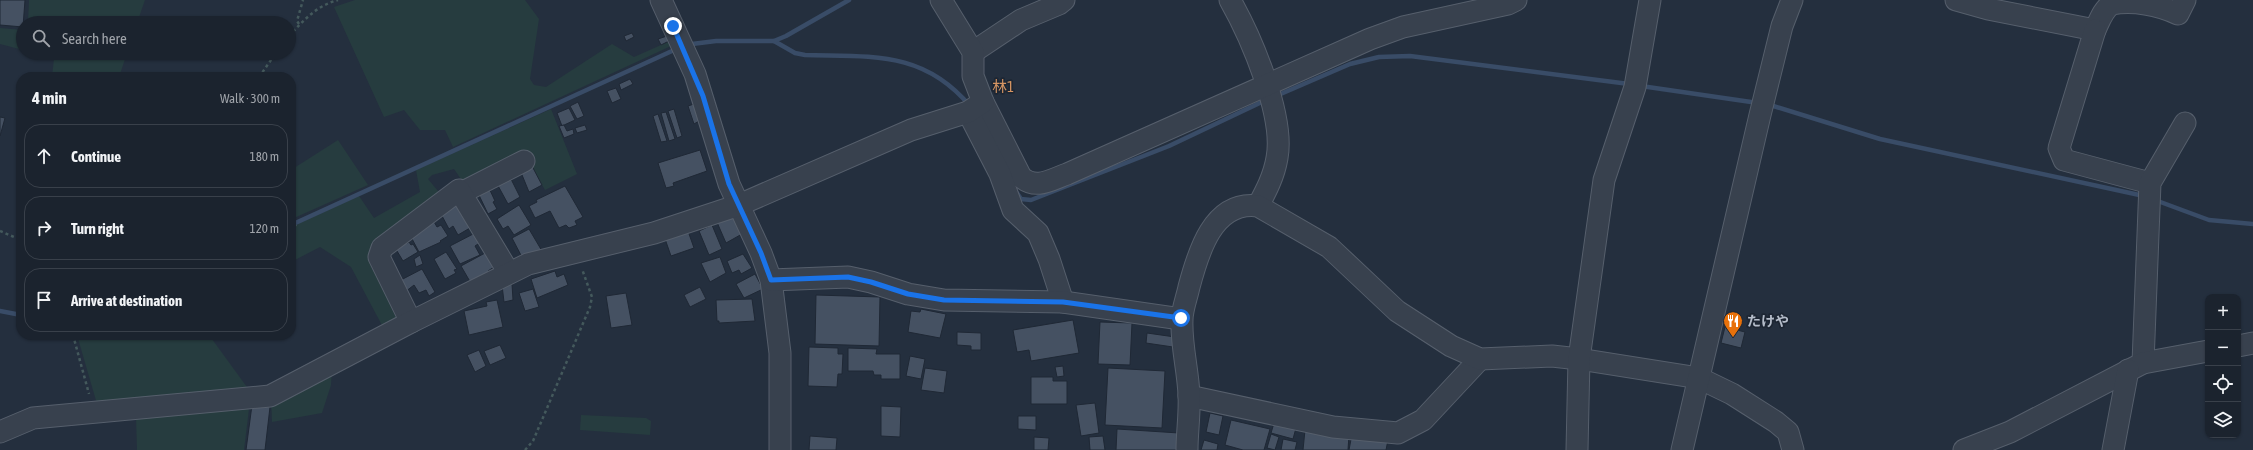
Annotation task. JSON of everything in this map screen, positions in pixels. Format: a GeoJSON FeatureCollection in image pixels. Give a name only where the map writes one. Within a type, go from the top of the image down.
{"type":"FeatureCollection","features":[{"type":"Feature","properties":{"kind":"street"},"geometry":{"type":"LineString","coordinates":[[661,0],[695,74],[703,96],[721,164],[771,280],[780,353],[780,450]]}},
{"type":"Feature","properties":{"kind":"street"},"geometry":{"type":"LineString","coordinates":[[941,0],[973,52],[972,76],[975,107],[1013,210],[1038,233],[1049,259],[1063,302]]}},
{"type":"Feature","properties":{"kind":"street"},"geometry":{"type":"LineString","coordinates":[[973,52],[1021,20],[1060,4],[1064,0]]}},
{"type":"Feature","properties":{"kind":"street"},"geometry":{"type":"LineString","coordinates":[[1230,0],[1250,43],[1274,109],[1279,138],[1278,158],[1273,177],[1258,206]]}},
{"type":"Feature","properties":{"kind":"street"},"geometry":{"type":"LineString","coordinates":[[975,107],[1021,176],[1028,183],[1037,185],[1067,174],[1383,34],[1403,27],[1508,4],[1516,0]]}},
{"type":"Feature","properties":{"kind":"street"},"geometry":{"type":"LineString","coordinates":[[1577,450],[1579,359],[1604,180],[1635,87],[1650,0]]}},
{"type":"Feature","properties":{"kind":"street"},"geometry":{"type":"LineString","coordinates":[[1682,450],[1760,115],[1782,26],[1792,0]]}},
{"type":"Feature","properties":{"kind":"street"},"geometry":{"type":"LineString","coordinates":[[1956,0],[2025,17],[2095,30]]}},
{"type":"Feature","properties":{"kind":"street"},"geometry":{"type":"LineString","coordinates":[[2150,183],[2064,160],[2059,148],[2095,30],[2104,11],[2111,4],[2123,1],[2138,0],[2156,3],[2178,14],[2185,0]]}},
{"type":"Feature","properties":{"kind":"street"},"geometry":{"type":"LineString","coordinates":[[0,432],[33,418],[270,396],[411,322],[528,264],[654,232],[739,205],[911,130],[975,107]]}},
{"type":"Feature","properties":{"kind":"street"},"geometry":{"type":"LineString","coordinates":[[2113,450],[2136,367],[2150,205],[2150,183],[2172,142],[2185,123]]}},
{"type":"Feature","properties":{"kind":"street"},"geometry":{"type":"LineString","coordinates":[[461,193],[524,161]]}},
{"type":"Feature","properties":{"kind":"street"},"geometry":{"type":"LineString","coordinates":[[411,322],[379,257],[382,248],[459,190],[509,273]]}},
{"type":"Feature","properties":{"kind":"street"},"geometry":{"type":"LineString","coordinates":[[1186,450],[1189,396],[1181,318],[1193,274],[1207,235],[1219,220],[1235,209],[1246,205],[1258,206],[1329,247],[1398,311],[1451,346],[1480,359],[1552,356],[1699,378],[1732,394],[1776,422],[1788,432],[1793,450]]}},
{"type":"Feature","properties":{"kind":"street"},"geometry":{"type":"LineString","coordinates":[[771,280],[848,277],[871,282],[908,294],[944,300],[1063,302],[1181,318]]}},
{"type":"Feature","properties":{"kind":"street"},"geometry":{"type":"LineString","coordinates":[[2241,345],[2253,343]]}},
{"type":"Feature","properties":{"kind":"street"},"geometry":{"type":"LineString","coordinates":[[1964,450],[2010,432],[2136,367],[2205,352]]}},
{"type":"Feature","properties":{"kind":"street"},"geometry":{"type":"LineString","coordinates":[[1189,396],[1397,441],[1423,420],[1480,359]]}},
{"type":"Feature","properties":{"kind":"path"},"geometry":{"type":"LineString","coordinates":[[299,24],[297,21],[303,0]]}},
{"type":"Feature","properties":{"kind":"path"},"geometry":{"type":"LineString","coordinates":[[296,28],[320,6],[338,0]]}},
{"type":"Feature","properties":{"kind":"path"},"geometry":{"type":"LineString","coordinates":[[263,72],[271,60]]}},
{"type":"Feature","properties":{"kind":"path"},"geometry":{"type":"LineString","coordinates":[[0,231],[16,238]]}},
{"type":"Feature","properties":{"kind":"path"},"geometry":{"type":"LineString","coordinates":[[525,450],[533,441],[591,302],[592,297],[576,251]]}},
{"type":"Feature","properties":{"kind":"path"},"geometry":{"type":"LineString","coordinates":[[74,340],[92,412]]}},
{"type":"Feature","properties":{"kind":"green space"},"geometry":{"type":"Polygon","coordinates":[[[29,0],[145,0],[139,16],[28,16],[29,0]]]}},
{"type":"Feature","properties":{"kind":"green space"},"geometry":{"type":"Polygon","coordinates":[[[355,0],[525,0],[539,19],[530,79],[534,85],[546,87],[612,44],[634,57],[670,41],[671,46],[453,147],[445,130],[420,130],[404,110],[384,117],[334,7],[355,0]]]}},
{"type":"Feature","properties":{"kind":"green space"},"geometry":{"type":"Polygon","coordinates":[[[0,28],[16,29],[16,48],[0,44],[0,28]]]}},
{"type":"Feature","properties":{"kind":"green space"},"geometry":{"type":"Polygon","coordinates":[[[54,60],[125,60],[121,72],[53,72],[54,60]]]}},
{"type":"Feature","properties":{"kind":"green space"},"geometry":{"type":"Polygon","coordinates":[[[551,109],[577,174],[545,190],[525,155],[465,185],[454,169],[432,175],[428,179],[443,197],[380,242],[403,312],[385,331],[351,267],[320,247],[296,259],[296,225],[359,196],[374,218],[420,192],[416,170],[551,109]]]}},
{"type":"Feature","properties":{"kind":"green space"},"geometry":{"type":"Polygon","coordinates":[[[338,140],[368,185],[296,217],[296,167],[338,140]]]}},
{"type":"Feature","properties":{"kind":"green space"},"geometry":{"type":"Polygon","coordinates":[[[78,340],[213,340],[252,394],[97,404],[78,340]]]}},
{"type":"Feature","properties":{"kind":"green space"},"geometry":{"type":"Polygon","coordinates":[[[332,370],[331,385],[322,413],[272,422],[271,397],[332,370]]]}},
{"type":"Feature","properties":{"kind":"green space"},"geometry":{"type":"Polygon","coordinates":[[[250,401],[244,450],[137,450],[136,417],[250,401]]]}},
{"type":"Feature","properties":{"kind":"green space"},"geometry":{"type":"Polygon","coordinates":[[[581,415],[646,418],[651,421],[650,435],[580,430],[581,415]]]}},
{"type":"Feature","properties":{"kind":"building"},"geometry":{"type":"Polygon","coordinates":[[[0,0],[25,0],[24,16],[16,16],[16,26],[0,25],[0,0]]]}},
{"type":"Feature","properties":{"kind":"building"},"geometry":{"type":"Polygon","coordinates":[[[632,33],[634,37],[626,41],[624,36],[632,33]]]}},
{"type":"Feature","properties":{"kind":"building"},"geometry":{"type":"Polygon","coordinates":[[[667,36],[669,41],[661,45],[658,39],[667,36]]]}},
{"type":"Feature","properties":{"kind":"building"},"geometry":{"type":"Polygon","coordinates":[[[630,79],[633,84],[621,90],[619,84],[630,79]]]}},
{"type":"Feature","properties":{"kind":"building"},"geometry":{"type":"Polygon","coordinates":[[[616,88],[621,99],[612,103],[607,91],[616,88]]]}},
{"type":"Feature","properties":{"kind":"building"},"geometry":{"type":"Polygon","coordinates":[[[578,102],[584,116],[577,119],[570,106],[578,102]]]}},
{"type":"Feature","properties":{"kind":"building"},"geometry":{"type":"Polygon","coordinates":[[[694,104],[699,121],[694,124],[688,106],[694,104]]]}},
{"type":"Feature","properties":{"kind":"building"},"geometry":{"type":"Polygon","coordinates":[[[569,108],[575,120],[562,126],[557,113],[569,108]]]}},
{"type":"Feature","properties":{"kind":"building"},"geometry":{"type":"Polygon","coordinates":[[[674,109],[682,136],[677,138],[668,111],[674,109]]]}},
{"type":"Feature","properties":{"kind":"building"},"geometry":{"type":"Polygon","coordinates":[[[666,112],[675,139],[669,141],[661,113],[666,112]]]}},
{"type":"Feature","properties":{"kind":"building"},"geometry":{"type":"Polygon","coordinates":[[[658,114],[667,141],[661,142],[653,116],[658,114]]]}},
{"type":"Feature","properties":{"kind":"building"},"geometry":{"type":"Polygon","coordinates":[[[0,117],[5,118],[0,136],[0,117]]]}},
{"type":"Feature","properties":{"kind":"building"},"geometry":{"type":"Polygon","coordinates":[[[564,125],[567,131],[573,129],[574,134],[564,138],[559,126],[564,125]]]}},
{"type":"Feature","properties":{"kind":"building"},"geometry":{"type":"Polygon","coordinates":[[[585,125],[587,130],[577,133],[575,128],[585,125]]]}},
{"type":"Feature","properties":{"kind":"building"},"geometry":{"type":"Polygon","coordinates":[[[700,150],[707,171],[673,183],[674,186],[666,188],[658,163],[700,150]]]}},
{"type":"Feature","properties":{"kind":"building"},"geometry":{"type":"Polygon","coordinates":[[[532,166],[542,185],[529,192],[520,170],[532,166]]]}},
{"type":"Feature","properties":{"kind":"building"},"geometry":{"type":"Polygon","coordinates":[[[510,177],[520,197],[508,204],[496,182],[510,177]]]}},
{"type":"Feature","properties":{"kind":"building"},"geometry":{"type":"Polygon","coordinates":[[[565,186],[583,217],[575,221],[577,225],[569,228],[566,225],[559,228],[550,211],[535,218],[529,206],[537,202],[536,200],[565,186]]]}},
{"type":"Feature","properties":{"kind":"building"},"geometry":{"type":"Polygon","coordinates":[[[489,188],[495,201],[493,202],[497,209],[488,214],[477,191],[489,188]]]}},
{"type":"Feature","properties":{"kind":"building"},"geometry":{"type":"Polygon","coordinates":[[[462,202],[475,225],[458,235],[453,226],[449,229],[441,214],[462,202]]]}},
{"type":"Feature","properties":{"kind":"building"},"geometry":{"type":"Polygon","coordinates":[[[519,205],[531,225],[514,235],[508,226],[503,229],[497,219],[519,205]]]}},
{"type":"Feature","properties":{"kind":"building"},"geometry":{"type":"Polygon","coordinates":[[[735,217],[742,234],[726,243],[716,220],[735,217]]]}},
{"type":"Feature","properties":{"kind":"building"},"geometry":{"type":"Polygon","coordinates":[[[433,220],[437,227],[441,225],[448,236],[440,241],[441,242],[419,252],[410,235],[433,220]]]}},
{"type":"Feature","properties":{"kind":"building"},"geometry":{"type":"Polygon","coordinates":[[[712,225],[722,249],[709,255],[699,231],[712,225]]]}},
{"type":"Feature","properties":{"kind":"building"},"geometry":{"type":"Polygon","coordinates":[[[529,229],[542,251],[524,261],[512,238],[529,229]]]}},
{"type":"Feature","properties":{"kind":"building"},"geometry":{"type":"Polygon","coordinates":[[[688,231],[694,248],[671,256],[664,236],[688,231]]]}},
{"type":"Feature","properties":{"kind":"building"},"geometry":{"type":"Polygon","coordinates":[[[475,233],[481,242],[475,246],[480,255],[460,264],[450,246],[475,233]]]}},
{"type":"Feature","properties":{"kind":"building"},"geometry":{"type":"Polygon","coordinates":[[[404,239],[407,243],[409,242],[411,245],[413,244],[418,252],[403,261],[394,246],[404,239]]]}},
{"type":"Feature","properties":{"kind":"building"},"geometry":{"type":"Polygon","coordinates":[[[446,252],[457,269],[454,270],[456,273],[445,279],[434,259],[446,252]]]}},
{"type":"Feature","properties":{"kind":"building"},"geometry":{"type":"Polygon","coordinates":[[[485,253],[494,267],[488,271],[490,274],[472,285],[461,266],[485,253]]]}},
{"type":"Feature","properties":{"kind":"building"},"geometry":{"type":"Polygon","coordinates":[[[743,254],[752,268],[741,274],[739,270],[732,273],[727,261],[743,254]]]}},
{"type":"Feature","properties":{"kind":"building"},"geometry":{"type":"Polygon","coordinates":[[[420,255],[423,264],[416,267],[414,259],[420,255]]]}},
{"type":"Feature","properties":{"kind":"building"},"geometry":{"type":"Polygon","coordinates":[[[720,257],[726,273],[710,282],[701,263],[720,257]]]}},
{"type":"Feature","properties":{"kind":"building"},"geometry":{"type":"Polygon","coordinates":[[[422,269],[435,292],[429,296],[426,290],[419,293],[414,285],[405,292],[399,281],[422,269]]]}},
{"type":"Feature","properties":{"kind":"building"},"geometry":{"type":"Polygon","coordinates":[[[555,271],[557,277],[564,274],[568,285],[537,298],[531,279],[555,271]]]}},
{"type":"Feature","properties":{"kind":"building"},"geometry":{"type":"Polygon","coordinates":[[[755,274],[763,289],[744,298],[736,284],[755,274]]]}},
{"type":"Feature","properties":{"kind":"building"},"geometry":{"type":"Polygon","coordinates":[[[512,284],[513,300],[504,302],[502,285],[512,284]]]}},
{"type":"Feature","properties":{"kind":"building"},"geometry":{"type":"Polygon","coordinates":[[[700,287],[706,299],[690,307],[684,295],[700,287]]]}},
{"type":"Feature","properties":{"kind":"building"},"geometry":{"type":"Polygon","coordinates":[[[533,289],[539,307],[525,311],[519,293],[533,289]]]}},
{"type":"Feature","properties":{"kind":"building"},"geometry":{"type":"Polygon","coordinates":[[[626,293],[632,325],[611,328],[606,296],[626,293]]]}},
{"type":"Feature","properties":{"kind":"building"},"geometry":{"type":"Polygon","coordinates":[[[816,295],[880,297],[879,346],[815,344],[816,295]]]}},
{"type":"Feature","properties":{"kind":"building"},"geometry":{"type":"Polygon","coordinates":[[[752,299],[755,321],[719,323],[719,321],[717,321],[716,300],[752,299]]]}},
{"type":"Feature","properties":{"kind":"building"},"geometry":{"type":"Polygon","coordinates":[[[497,300],[503,327],[469,335],[464,311],[487,306],[486,302],[497,300]]]}},
{"type":"Feature","properties":{"kind":"building"},"geometry":{"type":"Polygon","coordinates":[[[921,309],[946,314],[940,338],[908,332],[911,311],[920,312],[921,309]]]}},
{"type":"Feature","properties":{"kind":"building"},"geometry":{"type":"Polygon","coordinates":[[[1073,320],[1079,353],[1031,361],[1029,350],[1017,352],[1013,330],[1073,320]]]}},
{"type":"Feature","properties":{"kind":"building"},"geometry":{"type":"Polygon","coordinates":[[[1100,322],[1132,323],[1130,365],[1098,364],[1100,322]]]}},
{"type":"Feature","properties":{"kind":"building"},"geometry":{"type":"Polygon","coordinates":[[[1725,327],[1745,332],[1741,348],[1721,343],[1725,327]]]}},
{"type":"Feature","properties":{"kind":"building"},"geometry":{"type":"Polygon","coordinates":[[[957,332],[981,333],[981,350],[971,350],[971,346],[957,345],[957,332]]]}},
{"type":"Feature","properties":{"kind":"building"},"geometry":{"type":"Polygon","coordinates":[[[1147,333],[1175,337],[1173,347],[1146,343],[1147,333]]]}},
{"type":"Feature","properties":{"kind":"building"},"geometry":{"type":"Polygon","coordinates":[[[500,345],[506,358],[490,365],[484,351],[500,345]]]}},
{"type":"Feature","properties":{"kind":"building"},"geometry":{"type":"Polygon","coordinates":[[[809,347],[838,348],[838,354],[843,354],[842,374],[838,374],[837,387],[808,386],[809,347]]]}},
{"type":"Feature","properties":{"kind":"building"},"geometry":{"type":"Polygon","coordinates":[[[848,348],[877,349],[876,354],[900,354],[900,379],[881,379],[881,375],[874,375],[873,371],[848,371],[848,348]]]}},
{"type":"Feature","properties":{"kind":"building"},"geometry":{"type":"Polygon","coordinates":[[[479,350],[486,366],[475,372],[467,355],[479,350]]]}},
{"type":"Feature","properties":{"kind":"building"},"geometry":{"type":"Polygon","coordinates":[[[910,356],[925,359],[921,379],[906,376],[910,356]]]}},
{"type":"Feature","properties":{"kind":"building"},"geometry":{"type":"Polygon","coordinates":[[[1063,366],[1064,376],[1057,377],[1055,367],[1063,366]]]}},
{"type":"Feature","properties":{"kind":"building"},"geometry":{"type":"Polygon","coordinates":[[[925,368],[947,371],[944,393],[921,390],[925,368]]]}},
{"type":"Feature","properties":{"kind":"building"},"geometry":{"type":"Polygon","coordinates":[[[1108,368],[1165,371],[1162,428],[1105,425],[1108,368]]]}},
{"type":"Feature","properties":{"kind":"building"},"geometry":{"type":"Polygon","coordinates":[[[1031,377],[1053,377],[1053,381],[1067,381],[1067,404],[1031,404],[1031,377]]]}},
{"type":"Feature","properties":{"kind":"building"},"geometry":{"type":"Polygon","coordinates":[[[1095,403],[1099,433],[1081,436],[1076,405],[1095,403]]]}},
{"type":"Feature","properties":{"kind":"building"},"geometry":{"type":"Polygon","coordinates":[[[252,405],[270,407],[265,450],[246,450],[252,405]]]}},
{"type":"Feature","properties":{"kind":"building"},"geometry":{"type":"Polygon","coordinates":[[[881,406],[901,407],[900,437],[881,436],[881,406]]]}},
{"type":"Feature","properties":{"kind":"building"},"geometry":{"type":"Polygon","coordinates":[[[1210,413],[1223,416],[1219,435],[1206,432],[1210,413]]]}},
{"type":"Feature","properties":{"kind":"building"},"geometry":{"type":"Polygon","coordinates":[[[1018,416],[1036,416],[1036,430],[1018,429],[1018,416]]]}},
{"type":"Feature","properties":{"kind":"building"},"geometry":{"type":"Polygon","coordinates":[[[1231,420],[1270,429],[1264,450],[1243,450],[1225,445],[1231,420]]]}},
{"type":"Feature","properties":{"kind":"building"},"geometry":{"type":"Polygon","coordinates":[[[1274,423],[1296,428],[1293,439],[1271,433],[1274,423]]]}},
{"type":"Feature","properties":{"kind":"building"},"geometry":{"type":"Polygon","coordinates":[[[1117,429],[1179,433],[1179,450],[1116,450],[1117,429]]]}},
{"type":"Feature","properties":{"kind":"building"},"geometry":{"type":"Polygon","coordinates":[[[1305,430],[1349,435],[1348,450],[1303,450],[1305,430]]]}},
{"type":"Feature","properties":{"kind":"building"},"geometry":{"type":"Polygon","coordinates":[[[1271,434],[1279,437],[1275,450],[1267,448],[1271,434]]]}},
{"type":"Feature","properties":{"kind":"building"},"geometry":{"type":"Polygon","coordinates":[[[1352,434],[1388,440],[1386,450],[1349,450],[1352,434]]]}},
{"type":"Feature","properties":{"kind":"building"},"geometry":{"type":"Polygon","coordinates":[[[810,436],[837,438],[836,450],[809,450],[810,436]]]}},
{"type":"Feature","properties":{"kind":"building"},"geometry":{"type":"Polygon","coordinates":[[[1103,436],[1105,450],[1090,450],[1089,437],[1103,436]]]}},
{"type":"Feature","properties":{"kind":"building"},"geometry":{"type":"Polygon","coordinates":[[[1034,437],[1049,438],[1048,450],[1034,450],[1034,437]]]}},
{"type":"Feature","properties":{"kind":"building"},"geometry":{"type":"Polygon","coordinates":[[[1283,439],[1297,442],[1295,450],[1281,450],[1283,439]]]}},
{"type":"Feature","properties":{"kind":"building"},"geometry":{"type":"Polygon","coordinates":[[[1204,440],[1218,444],[1217,450],[1201,450],[1204,440]]]}},
{"type":"Feature","properties":{"kind":"waterway"},"geometry":{"type":"LineString","coordinates":[[692,44],[716,41],[774,41],[786,36],[849,0]]}},
{"type":"Feature","properties":{"kind":"waterway"},"geometry":{"type":"LineString","coordinates":[[774,41],[795,53],[805,55],[874,57],[895,60],[915,66],[934,75],[952,88],[970,106]]}},
{"type":"Feature","properties":{"kind":"waterway"},"geometry":{"type":"LineString","coordinates":[[296,223],[672,51]]}},
{"type":"Feature","properties":{"kind":"waterway"},"geometry":{"type":"LineString","coordinates":[[1276,96],[1350,64],[1379,57],[1410,56],[1629,84]]}},
{"type":"Feature","properties":{"kind":"waterway"},"geometry":{"type":"LineString","coordinates":[[1641,86],[1758,103]]}},
{"type":"Feature","properties":{"kind":"waterway"},"geometry":{"type":"LineString","coordinates":[[1017,193],[1021,199],[1031,200],[1169,146],[1266,100]]}},
{"type":"Feature","properties":{"kind":"waterway"},"geometry":{"type":"LineString","coordinates":[[1767,104],[1880,139],[2144,196]]}},
{"type":"Feature","properties":{"kind":"waterway"},"geometry":{"type":"LineString","coordinates":[[2155,200],[2209,220],[2253,224]]}},
{"type":"Feature","properties":{"kind":"waterway"},"geometry":{"type":"LineString","coordinates":[[0,311],[16,314]]}},
{"type":"Feature","properties":{"kind":"place","name":"たけや"},"geometry":{"type":"Point","coordinates":[1733,338]}},
{"type":"Feature","properties":{"kind":"district","name":"林1"},"geometry":{"type":"Point","coordinates":[1003,86]}},
{"type":"Feature","properties":{"kind":"route"},"geometry":{"type":"LineString","coordinates":[[673,26],[695,74],[703,96],[721,164],[761,253],[771,280],[848,277],[871,282],[908,294],[944,300],[1063,302],[1181,318]]}}]}
